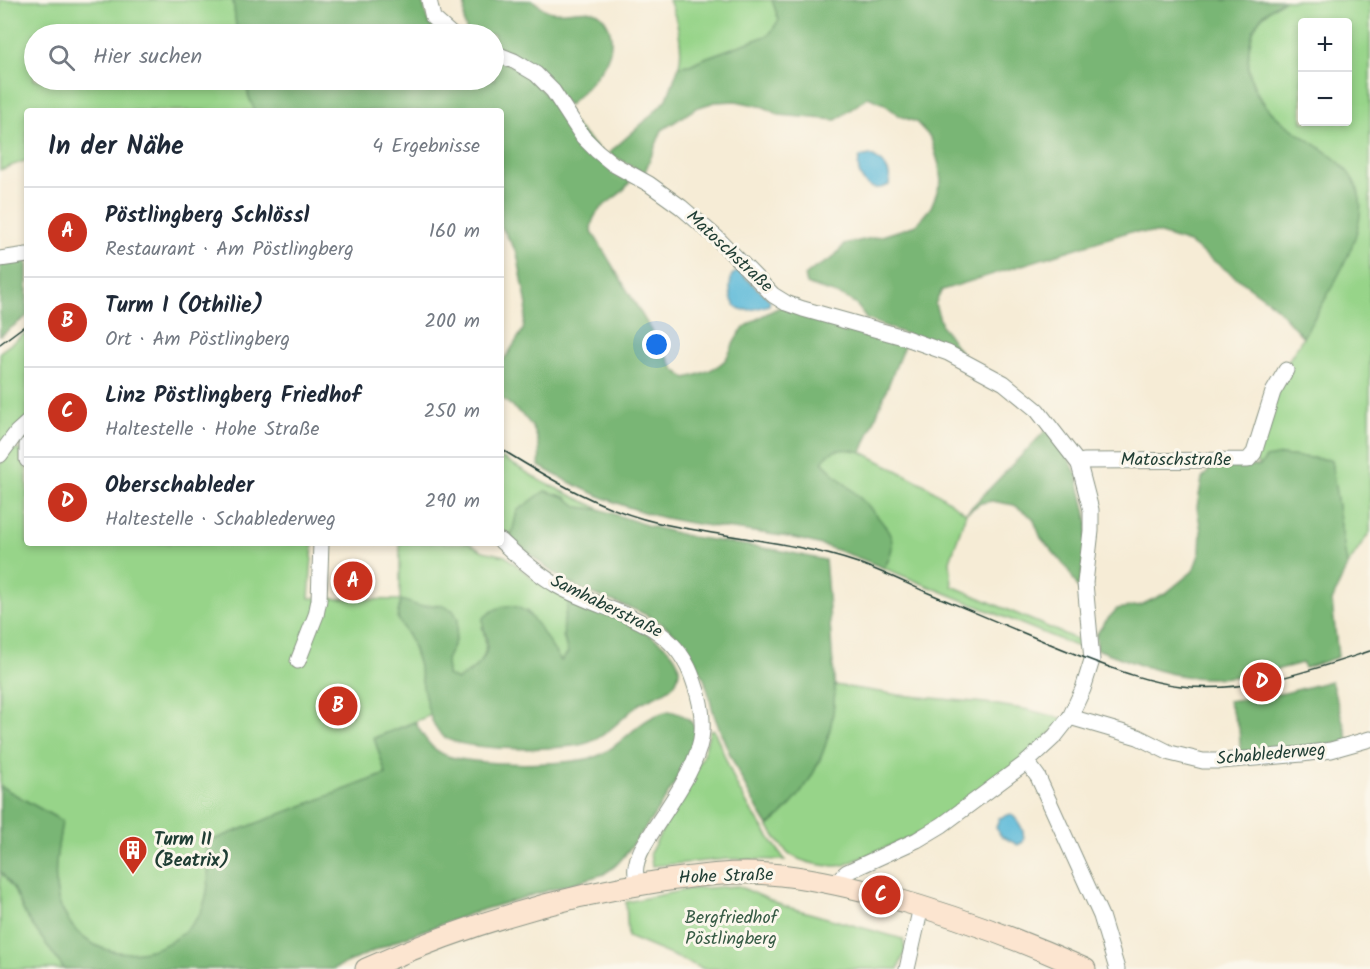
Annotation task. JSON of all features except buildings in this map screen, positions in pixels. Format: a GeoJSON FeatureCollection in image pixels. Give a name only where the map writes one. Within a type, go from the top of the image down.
{"type":"FeatureCollection","features":[{"type":"Feature","properties":{"kind":"main road","name":"Hohe Straße"},"geometry":{"type":"LineString","coordinates":[[366,969],[437,939],[561,900],[637,884],[704,875],[748,873],[790,876],[839,885],[921,907],[981,927],[1085,969]]}},
{"type":"Feature","properties":{"kind":"street"},"geometry":{"type":"LineString","coordinates":[[429,0],[433,18],[440,24]]}},
{"type":"Feature","properties":{"kind":"street","name":"Matoschstraße"},"geometry":{"type":"LineString","coordinates":[[504,57],[536,75],[553,91],[583,137],[597,151],[613,164],[649,184],[681,207],[717,238],[773,295],[802,309],[903,337],[948,353],[1004,383],[1037,410],[1079,464],[1091,510],[1085,583],[1092,660],[1083,689],[1070,717],[1055,736],[1027,762],[929,833],[847,872],[839,885]]}},
{"type":"Feature","properties":{"kind":"street"},"geometry":{"type":"LineString","coordinates":[[0,259],[24,255]]}},
{"type":"Feature","properties":{"kind":"street","name":"Matoschstraße"},"geometry":{"type":"LineString","coordinates":[[1079,464],[1084,461],[1248,460],[1254,453],[1273,392],[1286,370]]}},
{"type":"Feature","properties":{"kind":"street"},"geometry":{"type":"LineString","coordinates":[[0,455],[24,426]]}},
{"type":"Feature","properties":{"kind":"street","name":"Samhaberstraße"},"geometry":{"type":"LineString","coordinates":[[504,544],[523,561],[559,586],[629,615],[667,637],[689,666],[698,694],[702,735],[697,753],[686,776],[640,851],[635,867],[637,884]]}},
{"type":"Feature","properties":{"kind":"street"},"geometry":{"type":"LineString","coordinates":[[298,662],[316,615],[319,600],[321,546]]}},
{"type":"Feature","properties":{"kind":"street","name":"Schablederweg"},"geometry":{"type":"LineString","coordinates":[[1070,717],[1138,737],[1170,753],[1203,761],[1302,754],[1331,750],[1370,739]]}},
{"type":"Feature","properties":{"kind":"street"},"geometry":{"type":"LineString","coordinates":[[1027,762],[1038,777],[1101,916],[1117,969]]}},
{"type":"Feature","properties":{"kind":"street"},"geometry":{"type":"LineString","coordinates":[[907,969],[921,907]]}},
{"type":"Feature","properties":{"kind":"green space"},"geometry":{"type":"Polygon","coordinates":[[[0,0],[233,0],[236,24],[24,24],[24,90],[247,90],[254,108],[24,108],[24,161],[0,170],[0,0]]]}},
{"type":"Feature","properties":{"kind":"green space"},"geometry":{"type":"Polygon","coordinates":[[[233,0],[422,0],[430,24],[236,24],[233,0]]]}},
{"type":"Feature","properties":{"kind":"green space"},"geometry":{"type":"Polygon","coordinates":[[[465,0],[533,1],[550,11],[593,11],[603,18],[609,28],[610,50],[600,71],[569,105],[504,56],[504,24],[464,23],[465,0]]]}},
{"type":"Feature","properties":{"kind":"green space"},"geometry":{"type":"Polygon","coordinates":[[[669,0],[772,0],[779,20],[769,35],[690,65],[679,66],[681,50],[679,33],[669,0]]]}},
{"type":"Feature","properties":{"kind":"green space"},"geometry":{"type":"Polygon","coordinates":[[[772,0],[1284,0],[1264,14],[1256,25],[1249,49],[1250,77],[1260,99],[1277,117],[1337,161],[1352,178],[1360,199],[1360,215],[1350,251],[1303,337],[1274,305],[1189,243],[1157,233],[1128,232],[942,290],[935,304],[942,326],[962,355],[866,319],[861,310],[848,299],[807,284],[805,276],[832,259],[845,244],[882,236],[916,225],[931,207],[941,182],[939,165],[931,138],[916,122],[900,116],[884,104],[868,97],[836,120],[779,115],[764,107],[736,101],[715,102],[696,108],[662,130],[644,174],[609,153],[667,99],[679,66],[690,65],[769,35],[779,20],[772,0]]]}},
{"type":"Feature","properties":{"kind":"green space"},"geometry":{"type":"Polygon","coordinates":[[[1284,0],[1370,0],[1370,532],[1347,566],[1331,460],[1281,455],[1261,466],[1245,454],[1270,390],[1312,322],[1347,257],[1360,216],[1360,199],[1356,186],[1349,176],[1273,114],[1254,85],[1249,68],[1249,49],[1256,25],[1264,15],[1284,0]]]}},
{"type":"Feature","properties":{"kind":"green space"},"geometry":{"type":"Polygon","coordinates":[[[504,62],[522,70],[630,182],[596,214],[591,230],[675,370],[686,378],[722,363],[745,327],[782,306],[905,343],[862,452],[834,451],[822,462],[873,511],[889,533],[892,548],[884,568],[806,541],[694,524],[642,512],[596,495],[539,466],[539,443],[532,426],[504,400],[504,359],[523,330],[527,305],[517,253],[504,231],[504,108],[254,108],[247,90],[504,90],[504,62]]]}},
{"type":"Feature","properties":{"kind":"green space"},"geometry":{"type":"Polygon","coordinates":[[[24,261],[24,318],[0,336],[0,264],[24,261]]]}},
{"type":"Feature","properties":{"kind":"green space"},"geometry":{"type":"Polygon","coordinates":[[[24,334],[24,422],[0,448],[0,352],[24,334]]]}},
{"type":"Feature","properties":{"kind":"green space"},"geometry":{"type":"Polygon","coordinates":[[[1047,429],[1063,448],[1077,475],[1088,522],[1080,591],[1067,568],[1041,538],[1033,518],[1014,505],[992,501],[981,503],[966,513],[1047,429]]]}},
{"type":"Feature","properties":{"kind":"green space"},"geometry":{"type":"Polygon","coordinates":[[[11,449],[21,450],[24,460],[24,546],[313,546],[309,598],[400,600],[400,546],[474,546],[483,551],[505,556],[539,583],[570,599],[563,636],[568,653],[560,661],[527,611],[482,627],[486,645],[485,653],[478,664],[457,680],[447,675],[446,660],[455,641],[458,619],[440,605],[419,606],[397,617],[410,639],[431,715],[374,738],[386,774],[205,843],[208,867],[206,899],[195,921],[171,941],[157,948],[127,953],[112,951],[84,938],[73,927],[59,903],[56,870],[62,821],[0,786],[0,465],[11,449]]]}},
{"type":"Feature","properties":{"kind":"green space"},"geometry":{"type":"Polygon","coordinates":[[[852,449],[927,486],[966,513],[950,561],[952,586],[1085,643],[1085,650],[884,568],[889,559],[886,527],[822,462],[831,452],[852,449]]]}},
{"type":"Feature","properties":{"kind":"green space"},"geometry":{"type":"Polygon","coordinates":[[[1281,455],[1331,460],[1347,566],[1332,601],[1338,657],[1305,668],[1302,663],[1247,675],[1205,678],[1155,670],[1097,649],[1096,635],[1117,609],[1141,605],[1166,593],[1193,571],[1200,552],[1201,531],[1197,507],[1202,479],[1213,465],[1260,466],[1266,458],[1281,455]]]}},
{"type":"Feature","properties":{"kind":"green space"},"geometry":{"type":"Polygon","coordinates":[[[504,459],[541,481],[602,510],[578,507],[565,497],[545,491],[517,511],[511,538],[504,531],[504,459]]]}},
{"type":"Feature","properties":{"kind":"green space"},"geometry":{"type":"Polygon","coordinates":[[[545,491],[565,497],[578,507],[602,510],[649,526],[692,537],[825,560],[835,684],[832,721],[821,756],[805,787],[782,814],[768,826],[727,747],[714,716],[706,684],[700,671],[680,639],[653,618],[590,593],[559,577],[511,538],[517,511],[545,491]]]}},
{"type":"Feature","properties":{"kind":"green space"},"geometry":{"type":"Polygon","coordinates":[[[570,599],[620,619],[658,641],[672,654],[679,667],[673,685],[638,705],[594,740],[574,746],[535,749],[490,747],[470,745],[443,736],[432,721],[414,650],[399,620],[401,600],[419,606],[440,605],[453,610],[458,619],[455,641],[446,660],[447,675],[457,680],[482,660],[487,648],[483,618],[497,608],[510,606],[520,608],[530,616],[561,661],[568,653],[563,626],[570,599]]]}},
{"type":"Feature","properties":{"kind":"green space"},"geometry":{"type":"Polygon","coordinates":[[[1331,681],[1349,742],[1241,756],[1239,728],[1228,701],[1285,693],[1331,681]]]}},
{"type":"Feature","properties":{"kind":"green space"},"geometry":{"type":"Polygon","coordinates":[[[834,685],[899,695],[985,703],[1029,710],[1064,719],[1034,751],[923,832],[844,865],[823,865],[805,862],[792,855],[782,847],[768,826],[797,797],[809,781],[818,763],[831,725],[834,685]]]}},
{"type":"Feature","properties":{"kind":"green space"},"geometry":{"type":"Polygon","coordinates":[[[669,711],[680,714],[690,721],[695,728],[695,739],[689,756],[665,798],[651,820],[614,867],[604,874],[478,911],[403,938],[333,969],[64,969],[26,916],[13,888],[0,871],[0,786],[62,821],[56,860],[56,889],[60,906],[73,927],[84,938],[98,946],[112,951],[142,952],[171,941],[195,921],[206,899],[208,867],[205,843],[386,774],[374,738],[415,722],[431,746],[445,755],[458,759],[522,764],[569,762],[600,755],[649,719],[669,711]]]}},
{"type":"Feature","properties":{"kind":"green space"},"geometry":{"type":"Polygon","coordinates":[[[710,730],[714,730],[736,784],[750,809],[785,860],[728,859],[652,866],[650,853],[703,756],[710,730]]]}},
{"type":"Feature","properties":{"kind":"green space"},"geometry":{"type":"Polygon","coordinates":[[[0,871],[13,888],[26,916],[64,969],[0,969],[0,871]]]}},
{"type":"Feature","properties":{"kind":"green space","name":"Bergfriedhof Pöstlingberg"},"geometry":{"type":"Polygon","coordinates":[[[738,886],[784,906],[903,939],[905,951],[898,969],[704,969],[628,937],[626,902],[690,889],[738,886]]]}},
{"type":"Feature","properties":{"kind":"water"},"geometry":{"type":"Polygon","coordinates":[[[870,155],[886,167],[890,180],[889,185],[875,188],[864,182],[858,164],[860,157],[870,155]]]}},
{"type":"Feature","properties":{"kind":"water"},"geometry":{"type":"Polygon","coordinates":[[[738,271],[770,300],[769,305],[751,310],[737,307],[731,298],[730,287],[732,275],[738,271]]]}},
{"type":"Feature","properties":{"kind":"water"},"geometry":{"type":"Polygon","coordinates":[[[1011,814],[1019,823],[1024,834],[1023,842],[1018,845],[1001,836],[996,828],[999,818],[1011,814]]]}},
{"type":"Feature","properties":{"kind":"tram line"},"geometry":{"type":"LineString","coordinates":[[0,344],[24,326]]}},
{"type":"Feature","properties":{"kind":"tram line"},"geometry":{"type":"LineString","coordinates":[[504,451],[577,493],[617,510],[659,523],[809,550],[858,563],[1075,654],[1154,681],[1205,688],[1253,684],[1301,673],[1370,651]]}},
{"type":"Feature","properties":{"kind":"place","name":"Pöstlingberg Schlössl"},"geometry":{"type":"Point","coordinates":[353,581]}},
{"type":"Feature","properties":{"kind":"place","name":"Oberschableder"},"geometry":{"type":"Point","coordinates":[1262,682]}},
{"type":"Feature","properties":{"kind":"place","name":"Turm I (Othilie)"},"geometry":{"type":"Point","coordinates":[338,706]}},
{"type":"Feature","properties":{"kind":"place","name":"Turm II (Beatrix)"},"geometry":{"type":"Point","coordinates":[133,876]}},
{"type":"Feature","properties":{"kind":"place","name":"Linz Pöstlingberg Friedhof"},"geometry":{"type":"Point","coordinates":[881,895]}}]}
